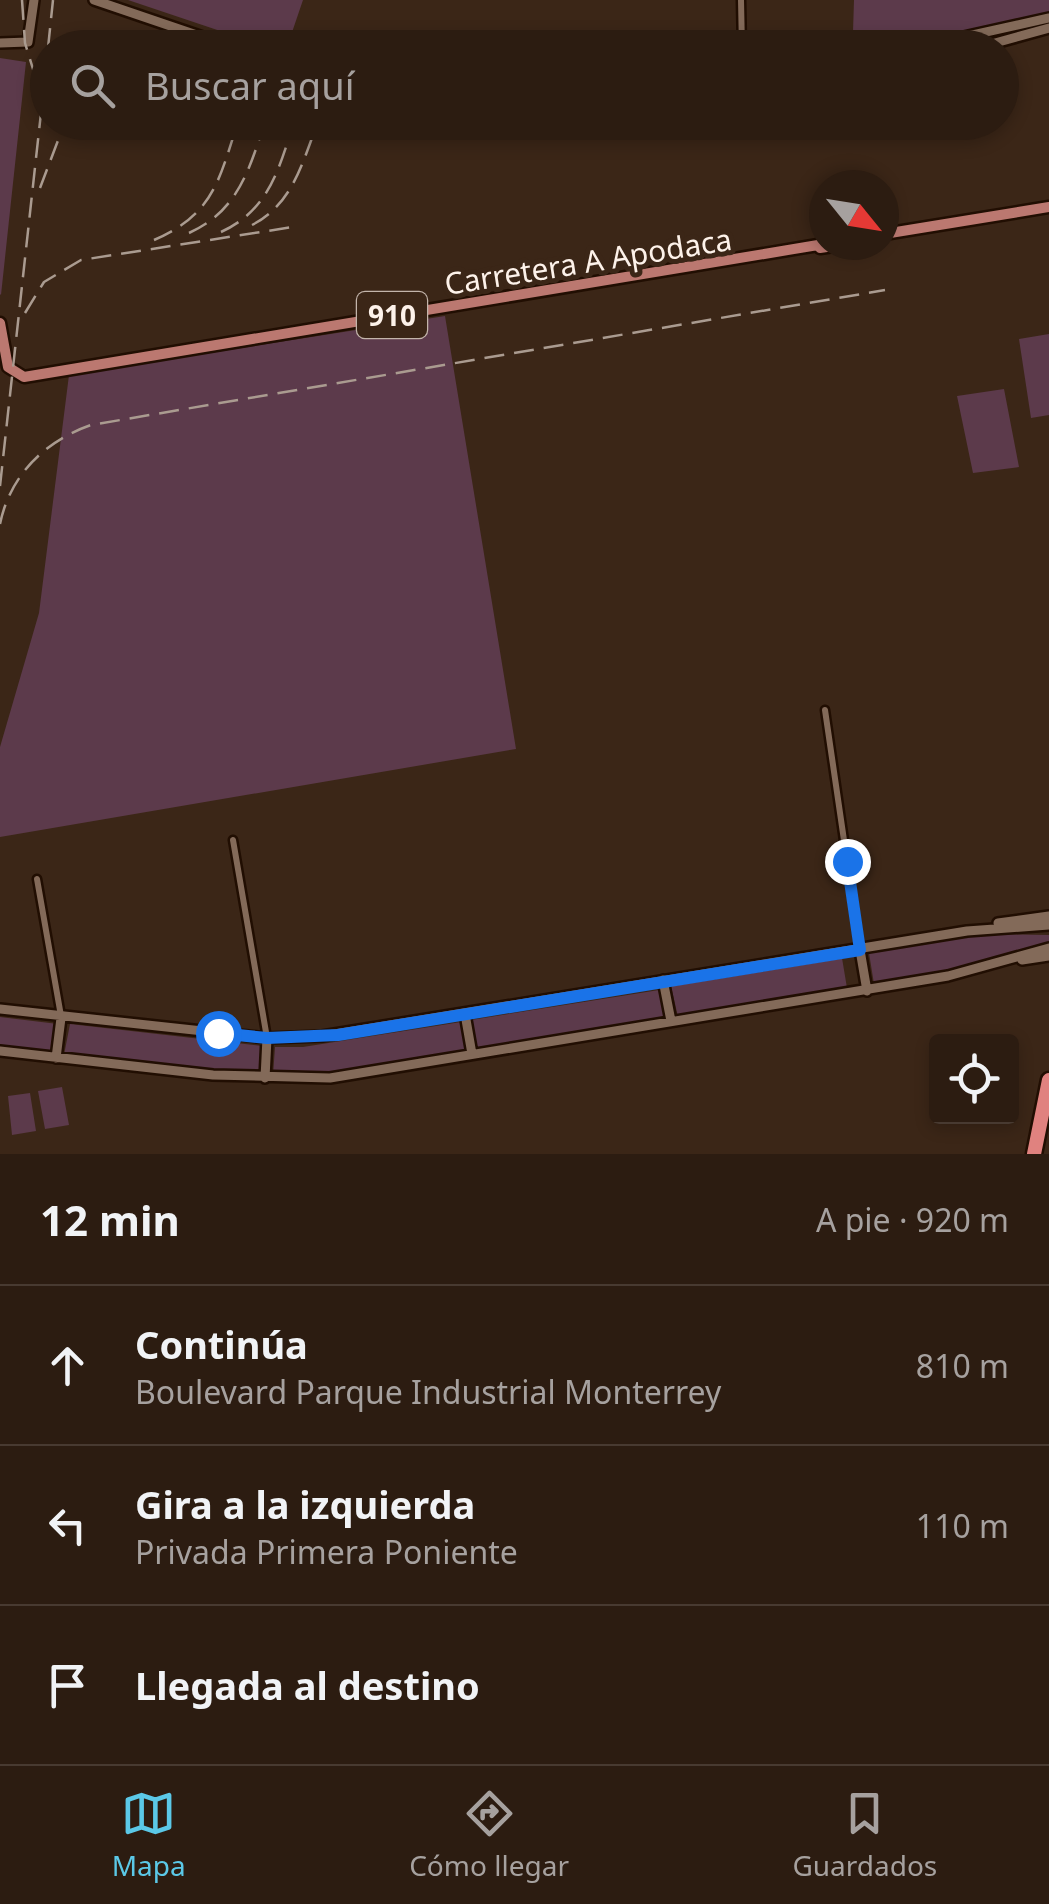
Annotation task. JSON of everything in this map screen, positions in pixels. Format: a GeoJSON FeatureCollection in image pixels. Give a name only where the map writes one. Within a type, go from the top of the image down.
{"type":"FeatureCollection","features":[{"type":"Feature","properties":{"kind":"highway"},"geometry":{"type":"LineString","coordinates":[[1034,1154],[1049,1080]]}},
{"type":"Feature","properties":{"kind":"highway"},"geometry":{"type":"LineString","coordinates":[[1043,1154],[1049,1124]]}},
{"type":"Feature","properties":{"kind":"main road"},"geometry":{"type":"LineString","coordinates":[[899,234],[1049,209]]}},
{"type":"Feature","properties":{"kind":"main road","name":"910"},"geometry":{"type":"LineString","coordinates":[[0,322],[6,364],[13,374],[24,377],[809,246]]}},
{"type":"Feature","properties":{"kind":"main road","name":"Carretera A Apodaca"},"geometry":{"type":"LineString","coordinates":[[0,364],[6,377],[22,382],[809,250]]}},
{"type":"Feature","properties":{"kind":"street"},"geometry":{"type":"LineString","coordinates":[[31,30],[34,0]]}},
{"type":"Feature","properties":{"kind":"street"},"geometry":{"type":"LineString","coordinates":[[94,0],[182,30]]}},
{"type":"Feature","properties":{"kind":"street"},"geometry":{"type":"LineString","coordinates":[[741,0],[742,30]]}},
{"type":"Feature","properties":{"kind":"street"},"geometry":{"type":"LineString","coordinates":[[1002,30],[1049,18]]}},
{"type":"Feature","properties":{"kind":"street"},"geometry":{"type":"LineString","coordinates":[[1019,36],[1049,28]]}},
{"type":"Feature","properties":{"kind":"street"},"geometry":{"type":"LineString","coordinates":[[0,42],[26,44],[30,37]]}},
{"type":"Feature","properties":{"kind":"street"},"geometry":{"type":"LineString","coordinates":[[825,710],[867,990]]}},
{"type":"Feature","properties":{"kind":"street"},"geometry":{"type":"LineString","coordinates":[[233,840],[267,1038],[265,1078]]}},
{"type":"Feature","properties":{"kind":"street"},"geometry":{"type":"LineString","coordinates":[[37,879],[61,1018],[56,1058]]}},
{"type":"Feature","properties":{"kind":"street"},"geometry":{"type":"LineString","coordinates":[[0,1010],[267,1038],[338,1035],[1049,916]]}},
{"type":"Feature","properties":{"kind":"street"},"geometry":{"type":"LineString","coordinates":[[967,931],[1049,925]]}},
{"type":"Feature","properties":{"kind":"street"},"geometry":{"type":"LineString","coordinates":[[995,965],[1049,948]]}},
{"type":"Feature","properties":{"kind":"street"},"geometry":{"type":"LineString","coordinates":[[0,1051],[265,1078],[330,1078],[867,990],[1049,956]]}},
{"type":"Feature","properties":{"kind":"street"},"geometry":{"type":"LineString","coordinates":[[663,980],[671,1020]]}},
{"type":"Feature","properties":{"kind":"street"},"geometry":{"type":"LineString","coordinates":[[466,1014],[472,1054]]}},
{"type":"Feature","properties":{"kind":"shaded area"},"geometry":{"type":"Polygon","coordinates":[[[128,0],[303,0],[293,30],[217,30],[128,0]]]}},
{"type":"Feature","properties":{"kind":"shaded area"},"geometry":{"type":"Polygon","coordinates":[[[854,0],[1049,0],[1049,13],[997,26],[967,30],[853,30],[854,0]]]}},
{"type":"Feature","properties":{"kind":"shaded area"},"geometry":{"type":"Polygon","coordinates":[[[0,58],[26,62],[1,295],[0,294],[0,58]]]}},
{"type":"Feature","properties":{"kind":"shaded area"},"geometry":{"type":"Polygon","coordinates":[[[445,316],[516,749],[0,837],[0,747],[39,613],[69,375],[445,316]]]}},
{"type":"Feature","properties":{"kind":"shaded area"},"geometry":{"type":"Polygon","coordinates":[[[1049,334],[1049,415],[1031,418],[1019,339],[1049,334]]]}},
{"type":"Feature","properties":{"kind":"shaded area"},"geometry":{"type":"Polygon","coordinates":[[[1004,389],[1019,467],[973,473],[957,396],[1004,389]]]}},
{"type":"Feature","properties":{"kind":"shaded area"},"geometry":{"type":"Polygon","coordinates":[[[977,934],[1049,935],[1049,943],[968,967],[874,984],[869,953],[977,934]]]}},
{"type":"Feature","properties":{"kind":"shaded area"},"geometry":{"type":"Polygon","coordinates":[[[842,958],[847,988],[678,1017],[671,986],[842,958]]]}},
{"type":"Feature","properties":{"kind":"shaded area"},"geometry":{"type":"Polygon","coordinates":[[[659,990],[664,1017],[478,1050],[471,1020],[659,990]]]}},
{"type":"Feature","properties":{"kind":"shaded area"},"geometry":{"type":"Polygon","coordinates":[[[0,1017],[58,1024],[53,1053],[0,1046],[0,1017]]]}},
{"type":"Feature","properties":{"kind":"shaded area"},"geometry":{"type":"Polygon","coordinates":[[[461,1022],[467,1051],[344,1073],[273,1075],[275,1047],[303,1047],[461,1022]]]}},
{"type":"Feature","properties":{"kind":"shaded area"},"geometry":{"type":"Polygon","coordinates":[[[70,1024],[262,1046],[260,1075],[64,1055],[70,1024]]]}},
{"type":"Feature","properties":{"kind":"shaded area"},"geometry":{"type":"Polygon","coordinates":[[[62,1087],[69,1125],[45,1129],[38,1091],[62,1087]]]}},
{"type":"Feature","properties":{"kind":"shaded area"},"geometry":{"type":"Polygon","coordinates":[[[30,1093],[36,1131],[12,1135],[8,1096],[30,1093]]]}},
{"type":"Feature","properties":{"kind":"railway"},"geometry":{"type":"LineString","coordinates":[[22,0],[30,59]]}},
{"type":"Feature","properties":{"kind":"railway"},"geometry":{"type":"LineString","coordinates":[[50,30],[53,0]]}},
{"type":"Feature","properties":{"kind":"railway"},"geometry":{"type":"LineString","coordinates":[[0,486],[38,140]]}},
{"type":"Feature","properties":{"kind":"railway"},"geometry":{"type":"LineString","coordinates":[[40,188],[58,140]]}},
{"type":"Feature","properties":{"kind":"railway"},"geometry":{"type":"LineString","coordinates":[[154,240],[174,230],[202,207],[219,178],[232,140]]}},
{"type":"Feature","properties":{"kind":"railway"},"geometry":{"type":"LineString","coordinates":[[189,233],[206,224],[230,201],[247,172],[259,140]]}},
{"type":"Feature","properties":{"kind":"railway"},"geometry":{"type":"LineString","coordinates":[[221,232],[251,212],[261,200],[277,172],[288,140]]}},
{"type":"Feature","properties":{"kind":"railway"},"geometry":{"type":"LineString","coordinates":[[252,225],[287,194],[311,140]]}},
{"type":"Feature","properties":{"kind":"railway"},"geometry":{"type":"LineString","coordinates":[[25,313],[44,282],[81,260],[293,227]]}},
{"type":"Feature","properties":{"kind":"railway"},"geometry":{"type":"LineString","coordinates":[[0,524],[12,490],[32,462],[59,440],[91,425],[885,290]]}},
{"type":"Feature","properties":{"kind":"route"},"geometry":{"type":"LineString","coordinates":[[218,1033],[267,1038],[338,1035],[860,950],[847,861]]}}]}
